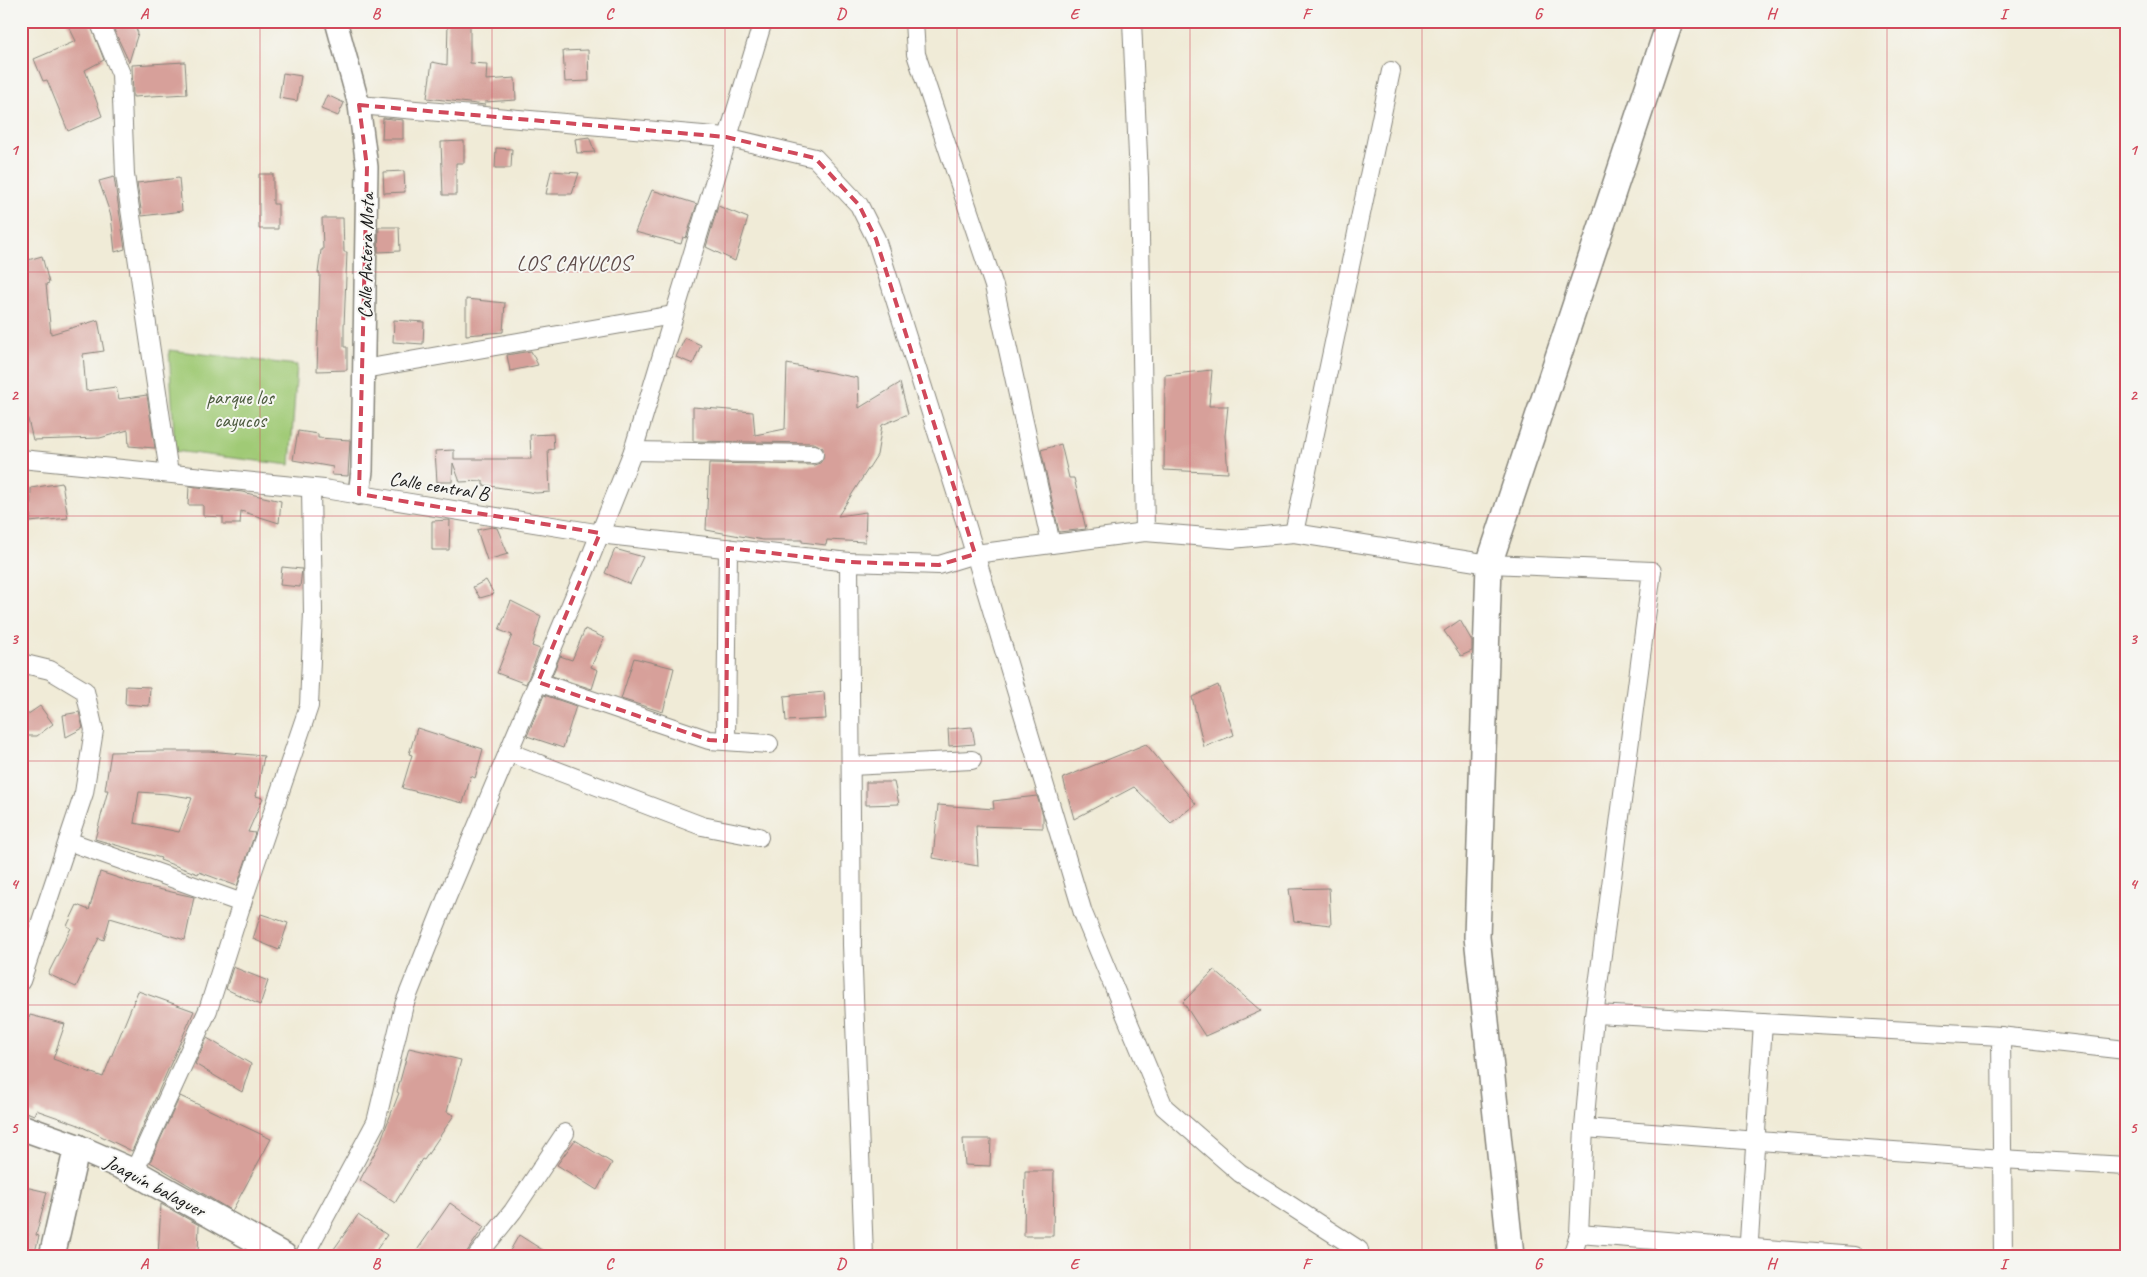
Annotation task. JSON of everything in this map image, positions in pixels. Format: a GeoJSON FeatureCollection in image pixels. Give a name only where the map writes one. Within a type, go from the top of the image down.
{"type":"FeatureCollection","features":[{"type":"Feature","properties":{"kind":"main road"},"geometry":{"type":"LineString","coordinates":[[1511,1256],[1477,937],[1489,564],[1670,21]]}},
{"type":"Feature","properties":{"kind":"main road","name":"Joaquín balaguer"},"geometry":{"type":"LineString","coordinates":[[21,1126],[77,1147],[134,1172],[284,1256]]}},
{"type":"Feature","properties":{"kind":"main road"},"geometry":{"type":"LineString","coordinates":[[52,1256],[77,1147]]}},
{"type":"Feature","properties":{"kind":"street"},"geometry":{"type":"LineString","coordinates":[[99,21],[121,74],[125,175],[169,474]]}},
{"type":"Feature","properties":{"kind":"street","name":"Calle Antera Mota"},"geometry":{"type":"LineString","coordinates":[[336,21],[359,105],[367,167],[362,471],[359,494]]}},
{"type":"Feature","properties":{"kind":"street"},"geometry":{"type":"LineString","coordinates":[[304,1256],[376,1122],[404,1005],[633,451],[726,137],[763,21]]}},
{"type":"Feature","properties":{"kind":"street"},"geometry":{"type":"LineString","coordinates":[[914,21],[916,54],[994,286],[1051,544]]}},
{"type":"Feature","properties":{"kind":"street"},"geometry":{"type":"LineString","coordinates":[[1132,21],[1139,178],[1145,532]]}},
{"type":"Feature","properties":{"kind":"street"},"geometry":{"type":"LineString","coordinates":[[1294,533],[1391,71]]}},
{"type":"Feature","properties":{"kind":"street"},"geometry":{"type":"LineString","coordinates":[[359,105],[726,137],[815,158],[858,205],[876,239],[975,554],[1083,913],[1164,1107],[1240,1173],[1359,1250]]}},
{"type":"Feature","properties":{"kind":"street"},"geometry":{"type":"LineString","coordinates":[[364,369],[673,315]]}},
{"type":"Feature","properties":{"kind":"street"},"geometry":{"type":"LineString","coordinates":[[633,451],[814,454]]}},
{"type":"Feature","properties":{"kind":"street","name":"Calle central B"},"geometry":{"type":"LineString","coordinates":[[21,459],[311,488],[608,534],[849,562],[939,565],[975,554],[1145,532],[1232,539],[1294,533],[1489,564],[1652,571],[1595,1014]]}},
{"type":"Feature","properties":{"kind":"street"},"geometry":{"type":"LineString","coordinates":[[134,1172],[208,1010],[308,706],[313,612],[311,488]]}},
{"type":"Feature","properties":{"kind":"street"},"geometry":{"type":"LineString","coordinates":[[726,741],[728,548]]}},
{"type":"Feature","properties":{"kind":"street"},"geometry":{"type":"LineString","coordinates":[[849,562],[852,945],[864,1256]]}},
{"type":"Feature","properties":{"kind":"street"},"geometry":{"type":"LineString","coordinates":[[21,663],[50,670],[85,691],[94,730],[84,793],[21,981]]}},
{"type":"Feature","properties":{"kind":"street"},"geometry":{"type":"LineString","coordinates":[[538,682],[709,740],[769,744]]}},
{"type":"Feature","properties":{"kind":"street"},"geometry":{"type":"LineString","coordinates":[[508,752],[702,826],[760,838]]}},
{"type":"Feature","properties":{"kind":"street"},"geometry":{"type":"LineString","coordinates":[[851,766],[972,760]]}},
{"type":"Feature","properties":{"kind":"street"},"geometry":{"type":"LineString","coordinates":[[68,841],[242,903],[241,906]]}},
{"type":"Feature","properties":{"kind":"street"},"geometry":{"type":"LineString","coordinates":[[1572,1256],[1579,1234],[1584,1128],[1595,1014],[2000,1036],[2126,1050]]}},
{"type":"Feature","properties":{"kind":"street"},"geometry":{"type":"LineString","coordinates":[[1748,1256],[1763,1023]]}},
{"type":"Feature","properties":{"kind":"street"},"geometry":{"type":"LineString","coordinates":[[2000,1036],[2003,1256]]}},
{"type":"Feature","properties":{"kind":"street"},"geometry":{"type":"LineString","coordinates":[[1584,1128],[2002,1159],[2126,1166]]}},
{"type":"Feature","properties":{"kind":"street"},"geometry":{"type":"LineString","coordinates":[[477,1256],[513,1211],[565,1133]]}},
{"type":"Feature","properties":{"kind":"street"},"geometry":{"type":"LineString","coordinates":[[1579,1234],[1854,1256]]}},
{"type":"Feature","properties":{"kind":"highlighted area"},"geometry":{"type":"Polygon","coordinates":[[[359,105],[726,137],[815,158],[859,205],[876,239],[975,554],[939,565],[849,562],[728,548],[726,741],[709,740],[538,682],[600,533],[359,494],[367,167],[359,105]]]}},
{"type":"Feature","properties":{"kind":"green space","name":"parque los cayucos"},"geometry":{"type":"Polygon","coordinates":[[[169,350],[297,365],[290,465],[175,451],[169,350]]]}},
{"type":"Feature","properties":{"kind":"building"},"geometry":{"type":"Polygon","coordinates":[[[66,21],[89,21],[104,60],[85,70],[102,116],[68,131],[47,80],[43,81],[34,59],[76,41],[66,21]]]}},
{"type":"Feature","properties":{"kind":"building"},"geometry":{"type":"Polygon","coordinates":[[[448,21],[470,21],[470,63],[487,64],[486,80],[515,78],[516,100],[485,102],[485,105],[427,98],[432,62],[447,65],[448,21]]]}},
{"type":"Feature","properties":{"kind":"building"},"geometry":{"type":"Polygon","coordinates":[[[133,22],[138,33],[129,62],[114,30],[133,22]]]}},
{"type":"Feature","properties":{"kind":"building"},"geometry":{"type":"Polygon","coordinates":[[[588,50],[589,81],[565,82],[563,51],[588,50]]]}},
{"type":"Feature","properties":{"kind":"building"},"geometry":{"type":"Polygon","coordinates":[[[185,62],[187,94],[133,97],[132,65],[185,62]]]}},
{"type":"Feature","properties":{"kind":"building"},"geometry":{"type":"Polygon","coordinates":[[[283,73],[301,76],[297,101],[279,98],[283,73]]]}},
{"type":"Feature","properties":{"kind":"building"},"geometry":{"type":"Polygon","coordinates":[[[327,95],[344,103],[338,116],[321,109],[327,95]]]}},
{"type":"Feature","properties":{"kind":"building"},"geometry":{"type":"Polygon","coordinates":[[[383,118],[403,120],[403,139],[382,139],[383,118]]]}},
{"type":"Feature","properties":{"kind":"building"},"geometry":{"type":"Polygon","coordinates":[[[589,137],[595,152],[577,153],[575,139],[589,137]]]}},
{"type":"Feature","properties":{"kind":"building"},"geometry":{"type":"Polygon","coordinates":[[[464,141],[464,163],[456,163],[456,195],[443,195],[441,142],[464,141]]]}},
{"type":"Feature","properties":{"kind":"building"},"geometry":{"type":"Polygon","coordinates":[[[496,148],[512,149],[511,168],[495,168],[496,148]]]}},
{"type":"Feature","properties":{"kind":"building"},"geometry":{"type":"Polygon","coordinates":[[[404,171],[405,192],[384,193],[383,172],[404,171]]]}},
{"type":"Feature","properties":{"kind":"building"},"geometry":{"type":"Polygon","coordinates":[[[551,171],[579,173],[572,194],[546,194],[551,171]]]}},
{"type":"Feature","properties":{"kind":"building"},"geometry":{"type":"Polygon","coordinates":[[[259,174],[273,174],[273,204],[278,204],[278,229],[259,229],[259,174]]]}},
{"type":"Feature","properties":{"kind":"building"},"geometry":{"type":"Polygon","coordinates":[[[114,177],[125,249],[115,252],[111,216],[99,181],[114,177]]]}},
{"type":"Feature","properties":{"kind":"building"},"geometry":{"type":"Polygon","coordinates":[[[179,178],[182,211],[142,216],[137,183],[179,178]]]}},
{"type":"Feature","properties":{"kind":"building"},"geometry":{"type":"Polygon","coordinates":[[[652,190],[697,204],[686,238],[683,237],[681,244],[635,232],[652,190]]]}},
{"type":"Feature","properties":{"kind":"building"},"geometry":{"type":"Polygon","coordinates":[[[718,206],[748,218],[735,261],[706,247],[718,206]]]}},
{"type":"Feature","properties":{"kind":"building"},"geometry":{"type":"Polygon","coordinates":[[[322,218],[343,218],[344,252],[347,252],[344,347],[347,347],[347,370],[317,371],[320,273],[318,273],[321,250],[323,250],[322,218]]]}},
{"type":"Feature","properties":{"kind":"building"},"geometry":{"type":"Polygon","coordinates":[[[379,227],[399,227],[400,251],[378,252],[379,227]]]}},
{"type":"Feature","properties":{"kind":"building"},"geometry":{"type":"Polygon","coordinates":[[[42,256],[49,283],[46,284],[51,334],[98,320],[104,351],[83,354],[86,391],[116,387],[119,399],[147,395],[155,448],[129,446],[128,430],[100,438],[33,440],[21,391],[21,262],[42,256]]]}},
{"type":"Feature","properties":{"kind":"building"},"geometry":{"type":"Polygon","coordinates":[[[466,299],[505,303],[503,332],[466,335],[466,299]]]}},
{"type":"Feature","properties":{"kind":"building"},"geometry":{"type":"Polygon","coordinates":[[[394,320],[424,322],[423,344],[393,342],[394,320]]]}},
{"type":"Feature","properties":{"kind":"building"},"geometry":{"type":"Polygon","coordinates":[[[685,338],[701,345],[693,364],[676,357],[685,338]]]}},
{"type":"Feature","properties":{"kind":"building"},"geometry":{"type":"Polygon","coordinates":[[[531,351],[538,365],[510,371],[507,355],[531,351]]]}},
{"type":"Feature","properties":{"kind":"building"},"geometry":{"type":"Polygon","coordinates":[[[787,364],[858,378],[859,408],[900,383],[908,414],[882,425],[877,455],[838,516],[866,512],[865,542],[827,540],[826,545],[802,542],[802,540],[763,540],[706,530],[709,463],[814,465],[820,463],[823,459],[823,448],[814,443],[693,441],[693,407],[753,412],[755,435],[785,429],[787,364]]]}},
{"type":"Feature","properties":{"kind":"building"},"geometry":{"type":"Polygon","coordinates":[[[1212,370],[1209,406],[1228,406],[1225,436],[1228,473],[1164,470],[1165,375],[1212,370]]]}},
{"type":"Feature","properties":{"kind":"building"},"geometry":{"type":"Polygon","coordinates":[[[298,431],[318,434],[318,438],[350,440],[348,476],[332,475],[333,467],[293,460],[298,431]]]}},
{"type":"Feature","properties":{"kind":"building"},"geometry":{"type":"Polygon","coordinates":[[[553,434],[554,449],[548,450],[550,492],[536,493],[483,485],[483,481],[460,482],[453,463],[452,482],[437,482],[435,451],[454,450],[454,459],[531,459],[530,435],[553,434]]]}},
{"type":"Feature","properties":{"kind":"building"},"geometry":{"type":"Polygon","coordinates":[[[1061,444],[1069,478],[1074,478],[1086,529],[1059,532],[1041,450],[1061,444]]]}},
{"type":"Feature","properties":{"kind":"building"},"geometry":{"type":"Polygon","coordinates":[[[62,483],[68,518],[30,522],[31,488],[62,483]]]}},
{"type":"Feature","properties":{"kind":"building"},"geometry":{"type":"Polygon","coordinates":[[[189,486],[242,492],[281,501],[279,523],[241,511],[240,524],[223,524],[223,517],[203,516],[203,505],[188,505],[189,486]]]}},
{"type":"Feature","properties":{"kind":"building"},"geometry":{"type":"Polygon","coordinates":[[[450,520],[449,550],[432,550],[432,521],[450,520]]]}},
{"type":"Feature","properties":{"kind":"building"},"geometry":{"type":"Polygon","coordinates":[[[497,528],[508,554],[487,560],[477,530],[497,528]]]}},
{"type":"Feature","properties":{"kind":"building"},"geometry":{"type":"Polygon","coordinates":[[[615,549],[643,557],[630,584],[605,573],[615,549]]]}},
{"type":"Feature","properties":{"kind":"building"},"geometry":{"type":"Polygon","coordinates":[[[282,567],[302,569],[300,587],[280,585],[282,567]]]}},
{"type":"Feature","properties":{"kind":"building"},"geometry":{"type":"Polygon","coordinates":[[[486,580],[494,594],[480,598],[473,587],[486,580]]]}},
{"type":"Feature","properties":{"kind":"building"},"geometry":{"type":"Polygon","coordinates":[[[511,601],[541,616],[532,646],[540,649],[526,684],[497,673],[512,635],[499,630],[511,601]]]}},
{"type":"Feature","properties":{"kind":"building"},"geometry":{"type":"Polygon","coordinates":[[[1460,620],[1472,641],[1472,651],[1461,656],[1444,631],[1460,620]]]}},
{"type":"Feature","properties":{"kind":"building"},"geometry":{"type":"Polygon","coordinates":[[[585,629],[604,638],[591,667],[598,670],[592,689],[552,676],[560,656],[572,660],[585,629]]]}},
{"type":"Feature","properties":{"kind":"building"},"geometry":{"type":"Polygon","coordinates":[[[634,658],[674,668],[663,712],[621,699],[634,658]]]}},
{"type":"Feature","properties":{"kind":"building"},"geometry":{"type":"Polygon","coordinates":[[[1218,685],[1234,735],[1204,747],[1192,697],[1218,685]]]}},
{"type":"Feature","properties":{"kind":"building"},"geometry":{"type":"Polygon","coordinates":[[[126,686],[150,687],[149,706],[125,704],[126,686]]]}},
{"type":"Feature","properties":{"kind":"building"},"geometry":{"type":"Polygon","coordinates":[[[824,692],[826,719],[786,721],[784,696],[824,692]]]}},
{"type":"Feature","properties":{"kind":"building"},"geometry":{"type":"Polygon","coordinates":[[[544,695],[576,706],[563,748],[527,736],[544,695]]]}},
{"type":"Feature","properties":{"kind":"building"},"geometry":{"type":"Polygon","coordinates":[[[40,706],[53,724],[37,736],[21,736],[21,719],[40,706]]]}},
{"type":"Feature","properties":{"kind":"building"},"geometry":{"type":"Polygon","coordinates":[[[79,712],[83,728],[66,737],[63,715],[79,712]]]}},
{"type":"Feature","properties":{"kind":"building"},"geometry":{"type":"Polygon","coordinates":[[[972,727],[975,744],[949,746],[948,729],[972,727]]]}},
{"type":"Feature","properties":{"kind":"building"},"geometry":{"type":"Polygon","coordinates":[[[417,728],[483,749],[475,778],[471,776],[463,803],[402,788],[412,755],[409,754],[417,728]]]}},
{"type":"Feature","properties":{"kind":"building"},"geometry":{"type":"Polygon","coordinates":[[[1146,744],[1196,804],[1171,823],[1134,787],[1074,819],[1063,778],[1146,744]]]}},
{"type":"Feature","properties":{"kind":"building"},"geometry":{"type":"Polygon","coordinates":[[[209,751],[264,756],[256,796],[263,798],[248,832],[255,833],[237,886],[160,860],[161,858],[95,839],[108,790],[105,790],[111,752],[209,751]],[[139,792],[134,823],[179,832],[192,798],[139,792]]]}},
{"type":"Feature","properties":{"kind":"building"},"geometry":{"type":"Polygon","coordinates":[[[866,782],[894,782],[899,804],[866,805],[866,782]]]}},
{"type":"Feature","properties":{"kind":"building"},"geometry":{"type":"Polygon","coordinates":[[[1037,796],[1043,815],[1043,828],[976,826],[978,866],[933,858],[938,805],[994,809],[993,801],[1037,796]]]}},
{"type":"Feature","properties":{"kind":"building"},"geometry":{"type":"Polygon","coordinates":[[[100,872],[140,885],[194,897],[185,940],[110,918],[104,940],[99,938],[76,987],[48,974],[71,928],[67,926],[77,905],[89,910],[100,872]]]}},
{"type":"Feature","properties":{"kind":"building"},"geometry":{"type":"Polygon","coordinates":[[[1329,888],[1331,925],[1294,921],[1289,889],[1329,888]]]}},
{"type":"Feature","properties":{"kind":"building"},"geometry":{"type":"Polygon","coordinates":[[[261,914],[288,923],[279,950],[253,939],[261,914]]]}},
{"type":"Feature","properties":{"kind":"building"},"geometry":{"type":"Polygon","coordinates":[[[233,967],[268,981],[260,1005],[226,989],[233,967]]]}},
{"type":"Feature","properties":{"kind":"building"},"geometry":{"type":"Polygon","coordinates":[[[1214,970],[1261,1011],[1205,1036],[1183,1002],[1214,970]]]}},
{"type":"Feature","properties":{"kind":"building"},"geometry":{"type":"Polygon","coordinates":[[[138,991],[194,1011],[132,1151],[76,1124],[36,1110],[34,1115],[21,1110],[21,1039],[30,1015],[65,1024],[53,1059],[103,1077],[138,991]]]}},
{"type":"Feature","properties":{"kind":"building"},"geometry":{"type":"Polygon","coordinates":[[[207,1038],[251,1064],[242,1092],[195,1064],[207,1038]]]}},
{"type":"Feature","properties":{"kind":"building"},"geometry":{"type":"Polygon","coordinates":[[[409,1048],[461,1060],[447,1112],[454,1115],[424,1160],[422,1159],[395,1203],[360,1180],[379,1145],[399,1093],[397,1092],[409,1048]]]}},
{"type":"Feature","properties":{"kind":"building"},"geometry":{"type":"Polygon","coordinates":[[[180,1096],[271,1139],[232,1211],[150,1162],[180,1096]]]}},
{"type":"Feature","properties":{"kind":"building"},"geometry":{"type":"Polygon","coordinates":[[[963,1139],[991,1139],[990,1166],[965,1165],[963,1139]]]}},
{"type":"Feature","properties":{"kind":"building"},"geometry":{"type":"Polygon","coordinates":[[[575,1140],[612,1163],[597,1190],[557,1165],[575,1140]]]}},
{"type":"Feature","properties":{"kind":"building"},"geometry":{"type":"Polygon","coordinates":[[[1025,1171],[1054,1171],[1053,1236],[1024,1236],[1025,1171]]]}},
{"type":"Feature","properties":{"kind":"building"},"geometry":{"type":"Polygon","coordinates":[[[21,1186],[47,1192],[36,1235],[39,1236],[34,1256],[21,1256],[21,1186]]]}},
{"type":"Feature","properties":{"kind":"building"},"geometry":{"type":"Polygon","coordinates":[[[450,1203],[484,1227],[464,1256],[413,1256],[450,1203]]]}},
{"type":"Feature","properties":{"kind":"building"},"geometry":{"type":"Polygon","coordinates":[[[161,1204],[199,1225],[198,1256],[158,1256],[161,1204]]]}},
{"type":"Feature","properties":{"kind":"building"},"geometry":{"type":"Polygon","coordinates":[[[358,1215],[387,1235],[372,1256],[329,1256],[358,1215]]]}},
{"type":"Feature","properties":{"kind":"building"},"geometry":{"type":"Polygon","coordinates":[[[519,1235],[552,1256],[507,1256],[519,1235]]]}},
{"type":"Feature","properties":{"kind":"district","name":"LOS CAYUCOS"},"geometry":{"type":"Point","coordinates":[574,263]}}]}
